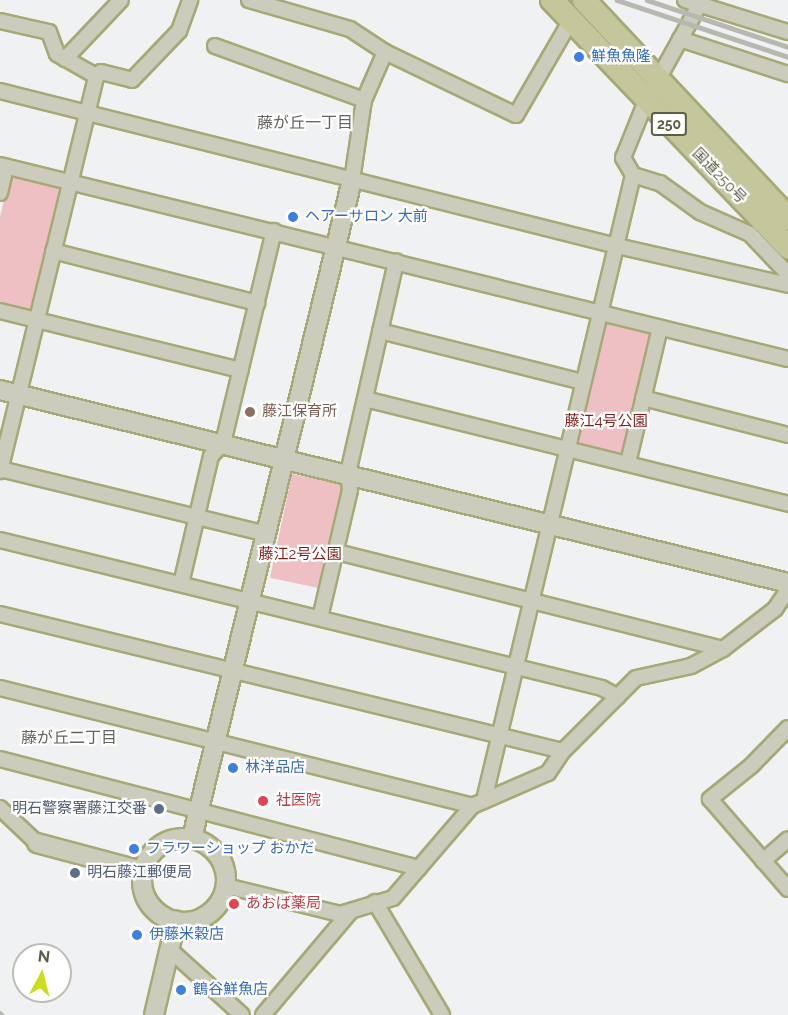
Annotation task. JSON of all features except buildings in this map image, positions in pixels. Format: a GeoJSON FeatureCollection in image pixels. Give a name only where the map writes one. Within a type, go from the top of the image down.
{"type":"FeatureCollection","features":[{"type":"Feature","properties":{"kind":"highway","name":"国道250号"},"geometry":{"type":"LineString","coordinates":[[552,0],[646,101],[788,247]]}},
{"type":"Feature","properties":{"kind":"highway","name":"国道250号"},"geometry":{"type":"LineString","coordinates":[[584,0],[788,218]]}},
{"type":"Feature","properties":{"kind":"street"},"geometry":{"type":"LineString","coordinates":[[65,59],[121,0]]}},
{"type":"Feature","properties":{"kind":"street"},"geometry":{"type":"LineString","coordinates":[[190,0],[179,32],[132,80],[101,72],[96,76],[36,320],[9,392],[0,470],[266,534]]}},
{"type":"Feature","properties":{"kind":"street"},"geometry":{"type":"LineString","coordinates":[[249,0],[350,29],[385,52],[516,115],[571,20]]}},
{"type":"Feature","properties":{"kind":"street"},"geometry":{"type":"LineString","coordinates":[[788,32],[695,1],[680,39],[646,101],[623,158],[633,175],[660,183],[700,212],[750,234],[788,274]]}},
{"type":"Feature","properties":{"kind":"street"},"geometry":{"type":"LineString","coordinates":[[0,21],[49,32],[57,54],[96,76]]}},
{"type":"Feature","properties":{"kind":"street"},"geometry":{"type":"LineString","coordinates":[[680,39],[788,74]]}},
{"type":"Feature","properties":{"kind":"street"},"geometry":{"type":"LineString","coordinates":[[214,46],[364,100]]}},
{"type":"Feature","properties":{"kind":"street"},"geometry":{"type":"LineString","coordinates":[[192,838],[352,180],[364,100],[385,52]]}},
{"type":"Feature","properties":{"kind":"street"},"geometry":{"type":"LineString","coordinates":[[0,91],[617,246],[788,285]]}},
{"type":"Feature","properties":{"kind":"street"},"geometry":{"type":"LineString","coordinates":[[0,194],[3,166],[788,359]]}},
{"type":"Feature","properties":{"kind":"street"},"geometry":{"type":"LineString","coordinates":[[478,803],[499,736],[633,175]]}},
{"type":"Feature","properties":{"kind":"street"},"geometry":{"type":"LineString","coordinates":[[181,584],[211,456],[224,443],[274,231]]}},
{"type":"Feature","properties":{"kind":"street"},"geometry":{"type":"LineString","coordinates":[[53,251],[257,303]]}},
{"type":"Feature","properties":{"kind":"street"},"geometry":{"type":"LineString","coordinates":[[320,618],[337,552],[350,490],[348,473],[396,261]]}},
{"type":"Feature","properties":{"kind":"street"},"geometry":{"type":"LineString","coordinates":[[0,311],[241,370]]}},
{"type":"Feature","properties":{"kind":"street"},"geometry":{"type":"LineString","coordinates":[[628,463],[660,328]]}},
{"type":"Feature","properties":{"kind":"street"},"geometry":{"type":"LineString","coordinates":[[380,331],[583,382]]}},
{"type":"Feature","properties":{"kind":"street"},"geometry":{"type":"LineString","coordinates":[[9,392],[348,473],[788,583]]}},
{"type":"Feature","properties":{"kind":"street"},"geometry":{"type":"LineString","coordinates":[[643,398],[788,435]]}},
{"type":"Feature","properties":{"kind":"street"},"geometry":{"type":"LineString","coordinates":[[365,399],[788,504]]}},
{"type":"Feature","properties":{"kind":"street"},"geometry":{"type":"LineString","coordinates":[[0,540],[602,688],[618,697]]}},
{"type":"Feature","properties":{"kind":"street"},"geometry":{"type":"LineString","coordinates":[[337,552],[532,599],[723,649]]}},
{"type":"Feature","properties":{"kind":"street"},"geometry":{"type":"LineString","coordinates":[[226,886],[340,914],[393,898],[478,803],[548,773],[563,751],[636,678],[691,666],[723,649],[776,609],[788,590]]}},
{"type":"Feature","properties":{"kind":"street"},"geometry":{"type":"LineString","coordinates":[[0,614],[563,751]]}},
{"type":"Feature","properties":{"kind":"street"},"geometry":{"type":"LineString","coordinates":[[0,688],[216,743],[478,803]]}},
{"type":"Feature","properties":{"kind":"street"},"geometry":{"type":"LineString","coordinates":[[788,728],[751,766],[710,799],[788,890]]}},
{"type":"Feature","properties":{"kind":"street"},"geometry":{"type":"LineString","coordinates":[[0,759],[199,809],[418,868]]}},
{"type":"Feature","properties":{"kind":"street"},"geometry":{"type":"LineString","coordinates":[[0,807],[37,843],[142,871]]}},
{"type":"Feature","properties":{"kind":"street"},"geometry":{"type":"LineString","coordinates":[[178,837],[192,838],[204,842],[222,861],[226,886],[214,910],[189,922],[176,921],[152,909],[145,897],[142,871],[147,858],[160,845],[178,837]]}},
{"type":"Feature","properties":{"kind":"street"},"geometry":{"type":"LineString","coordinates":[[763,861],[788,838]]}},
{"type":"Feature","properties":{"kind":"street"},"geometry":{"type":"LineString","coordinates":[[375,902],[442,1015]]}},
{"type":"Feature","properties":{"kind":"street"},"geometry":{"type":"LineString","coordinates":[[262,1015],[350,912]]}},
{"type":"Feature","properties":{"kind":"street"},"geometry":{"type":"LineString","coordinates":[[154,1015],[176,921]]}},
{"type":"Feature","properties":{"kind":"street"},"geometry":{"type":"LineString","coordinates":[[170,949],[242,1015]]}},
{"type":"Feature","properties":{"kind":"green space"},"geometry":{"type":"Polygon","coordinates":[[[10,175],[62,188],[32,310],[0,302],[0,217],[10,175]]]}},
{"type":"Feature","properties":{"kind":"green space","name":"藤江4号公園"},"geometry":{"type":"Polygon","coordinates":[[[605,320],[653,331],[624,456],[576,445],[605,320]]]}},
{"type":"Feature","properties":{"kind":"green space","name":"藤江2号公園"},"geometry":{"type":"Polygon","coordinates":[[[292,474],[343,485],[321,588],[270,578],[292,474]]]}},
{"type":"Feature","properties":{"kind":"railway"},"geometry":{"type":"LineString","coordinates":[[617,0],[788,57]]}},
{"type":"Feature","properties":{"kind":"railway"},"geometry":{"type":"LineString","coordinates":[[647,0],[788,47]]}},
{"type":"Feature","properties":{"kind":"place","name":"鮮魚魚隆"},"geometry":{"type":"Point","coordinates":[579,57]}},
{"type":"Feature","properties":{"kind":"place","name":"ヘアーサロン 大前"},"geometry":{"type":"Point","coordinates":[293,217]}},
{"type":"Feature","properties":{"kind":"place","name":"藤江保育所"},"geometry":{"type":"Point","coordinates":[250,412]}},
{"type":"Feature","properties":{"kind":"place","name":"林洋品店"},"geometry":{"type":"Point","coordinates":[233,768]}},
{"type":"Feature","properties":{"kind":"place","name":"社医院"},"geometry":{"type":"Point","coordinates":[263,801]}},
{"type":"Feature","properties":{"kind":"place","name":"明石警察署藤江交番"},"geometry":{"type":"Point","coordinates":[159,809]}},
{"type":"Feature","properties":{"kind":"place","name":"フラワーショップ おかだ"},"geometry":{"type":"Point","coordinates":[134,849]}},
{"type":"Feature","properties":{"kind":"place","name":"明石藤江郵便局"},"geometry":{"type":"Point","coordinates":[75,873]}},
{"type":"Feature","properties":{"kind":"place","name":"あおば薬局"},"geometry":{"type":"Point","coordinates":[234,904]}},
{"type":"Feature","properties":{"kind":"place","name":"伊藤米穀店"},"geometry":{"type":"Point","coordinates":[137,935]}},
{"type":"Feature","properties":{"kind":"place","name":"鶴谷鮮魚店"},"geometry":{"type":"Point","coordinates":[181,990]}},
{"type":"Feature","properties":{"kind":"district","name":"藤が丘一丁目"},"geometry":{"type":"Point","coordinates":[305,123]}},
{"type":"Feature","properties":{"kind":"district","name":"藤が丘二丁目"},"geometry":{"type":"Point","coordinates":[69,738]}}]}
